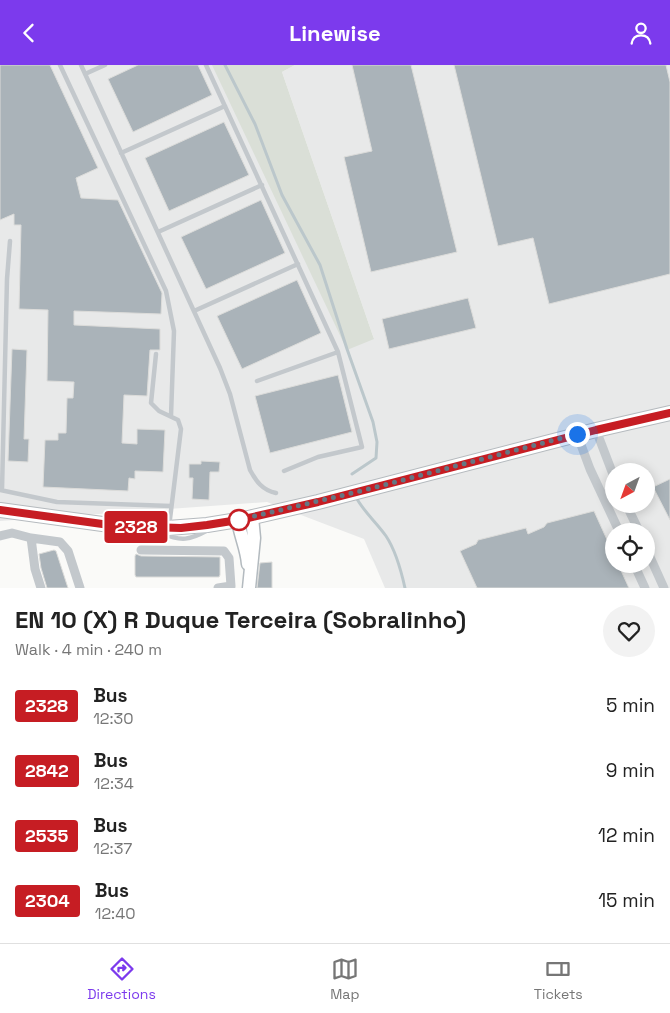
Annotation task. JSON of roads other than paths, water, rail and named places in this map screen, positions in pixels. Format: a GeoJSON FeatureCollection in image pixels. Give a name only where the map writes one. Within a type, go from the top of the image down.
{"type":"FeatureCollection","features":[{"type":"Feature","properties":{"kind":"main road"},"geometry":{"type":"LineString","coordinates":[[0,510],[117,526],[152,528],[195,527],[252,517],[365,490],[577,434],[670,413]]}},
{"type":"Feature","properties":{"kind":"street"},"geometry":{"type":"LineString","coordinates":[[596,430],[609,463]]}},
{"type":"Feature","properties":{"kind":"street"},"geometry":{"type":"LineString","coordinates":[[577,434],[590,469],[615,523]]}},
{"type":"Feature","properties":{"kind":"street"},"geometry":{"type":"LineString","coordinates":[[249,583],[254,538],[252,517]]}},
{"type":"Feature","properties":{"kind":"street"},"geometry":{"type":"LineString","coordinates":[[238,520],[240,535],[248,556],[249,583]]}},
{"type":"Feature","properties":{"kind":"street"},"geometry":{"type":"LineString","coordinates":[[0,536],[12,533],[60,542],[68,551],[80,588]]}},
{"type":"Feature","properties":{"kind":"street"},"geometry":{"type":"LineString","coordinates":[[31,538],[35,569],[41,588]]}},
{"type":"Feature","properties":{"kind":"street"},"geometry":{"type":"LineString","coordinates":[[140,550],[224,551],[229,558],[231,586],[218,588]]}},
{"type":"Feature","properties":{"kind":"street"},"geometry":{"type":"LineString","coordinates":[[655,568],[664,588]]}},
{"type":"Feature","properties":{"kind":"street"},"geometry":{"type":"LineString","coordinates":[[638,573],[646,588]]}},
{"type":"Feature","properties":{"kind":"lane"},"geometry":{"type":"LineString","coordinates":[[60,65],[166,291],[174,331],[171,416]]}},
{"type":"Feature","properties":{"kind":"lane"},"geometry":{"type":"LineString","coordinates":[[81,65],[226,382],[250,470],[256,481],[263,488],[276,493]]}},
{"type":"Feature","properties":{"kind":"lane"},"geometry":{"type":"LineString","coordinates":[[85,74],[105,65]]}},
{"type":"Feature","properties":{"kind":"lane"},"geometry":{"type":"LineString","coordinates":[[206,65],[338,352],[362,447],[318,457],[284,471]]}},
{"type":"Feature","properties":{"kind":"lane"},"geometry":{"type":"LineString","coordinates":[[121,153],[226,106]]}},
{"type":"Feature","properties":{"kind":"lane"},"geometry":{"type":"LineString","coordinates":[[158,232],[262,185]]}},
{"type":"Feature","properties":{"kind":"lane"},"geometry":{"type":"LineString","coordinates":[[10,241],[7,279],[1,490],[57,503],[171,506]]}},
{"type":"Feature","properties":{"kind":"lane"},"geometry":{"type":"LineString","coordinates":[[194,311],[298,264]]}},
{"type":"Feature","properties":{"kind":"lane"},"geometry":{"type":"LineString","coordinates":[[0,277],[7,279]]}},
{"type":"Feature","properties":{"kind":"lane"},"geometry":{"type":"LineString","coordinates":[[257,381],[338,352]]}},
{"type":"Feature","properties":{"kind":"lane"},"geometry":{"type":"LineString","coordinates":[[156,355],[152,403],[159,411],[178,420],[181,429],[168,528]]}},
{"type":"Feature","properties":{"kind":"lane"},"geometry":{"type":"LineString","coordinates":[[152,528],[173,538],[194,538],[219,523]]}},
{"type":"Feature","properties":{"kind":"waterway"},"geometry":{"type":"LineString","coordinates":[[225,65],[255,124],[282,195],[320,265],[373,422],[377,442],[376,458],[352,474]]}},
{"type":"Feature","properties":{"kind":"waterway"},"geometry":{"type":"LineString","coordinates":[[357,499],[390,542],[398,561],[405,588]]}}]}
